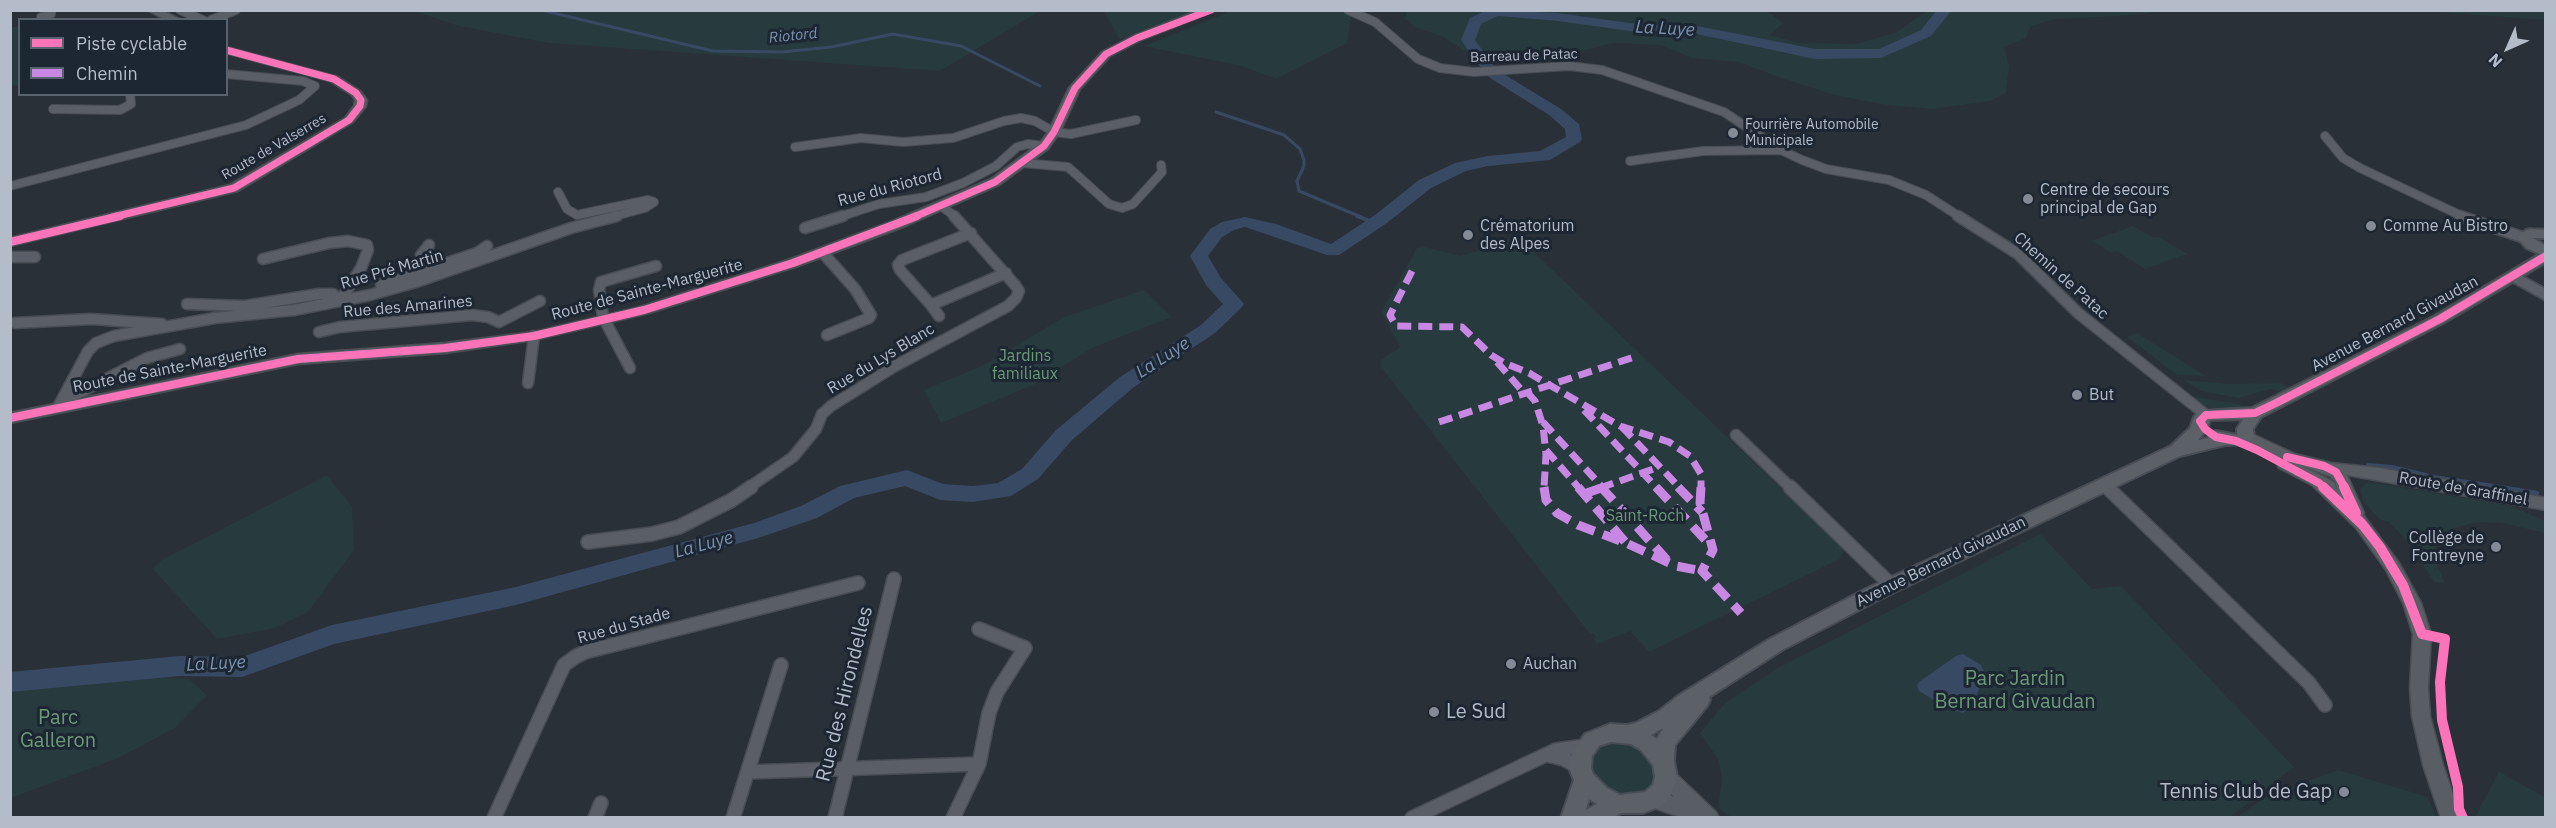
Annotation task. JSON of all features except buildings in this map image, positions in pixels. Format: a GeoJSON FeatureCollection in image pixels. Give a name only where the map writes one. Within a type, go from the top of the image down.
{"type":"FeatureCollection","features":[{"type":"Feature","properties":{"kind":"main road"},"geometry":{"type":"LineString","coordinates":[[2531,265],[2528,242],[2531,233],[2546,234]]}},
{"type":"Feature","properties":{"kind":"main road"},"geometry":{"type":"LineString","coordinates":[[2528,242],[2546,251]]}},
{"type":"Feature","properties":{"kind":"main road","name":"Avenue Bernard Givaudan"},"geometry":{"type":"LineString","coordinates":[[2255,412],[2410,335],[2514,277],[2546,256]]}},
{"type":"Feature","properties":{"kind":"main road"},"geometry":{"type":"LineString","coordinates":[[2175,451],[2204,420],[2224,415],[2255,412]]}},
{"type":"Feature","properties":{"kind":"main road"},"geometry":{"type":"LineString","coordinates":[[2175,451],[2238,437],[2255,412]]}},
{"type":"Feature","properties":{"kind":"main road"},"geometry":{"type":"LineString","coordinates":[[2224,415],[2233,419],[2238,437]]}},
{"type":"Feature","properties":{"kind":"main road"},"geometry":{"type":"LineString","coordinates":[[2204,420],[2210,434],[2238,437]]}},
{"type":"Feature","properties":{"kind":"main road","name":"Avenue Bernard Givaudan"},"geometry":{"type":"LineString","coordinates":[[1713,685],[1775,645],[1891,585],[2175,451]]}},
{"type":"Feature","properties":{"kind":"main road"},"geometry":{"type":"LineString","coordinates":[[1713,685],[1671,733],[1665,744],[1662,790],[1653,800],[1643,804],[1619,804],[1599,795],[1583,774],[1580,760],[1585,746],[1600,735],[1627,734],[1641,730],[1666,717],[1713,685]]}},
{"type":"Feature","properties":{"kind":"main road"},"geometry":{"type":"LineString","coordinates":[[1627,734],[1648,744],[1665,769]]}},
{"type":"Feature","properties":{"kind":"main road"},"geometry":{"type":"LineString","coordinates":[[1572,818],[1583,774]]}},
{"type":"Feature","properties":{"kind":"main road"},"geometry":{"type":"LineString","coordinates":[[1590,818],[1619,804]]}},
{"type":"Feature","properties":{"kind":"street"},"geometry":{"type":"LineString","coordinates":[[41,17],[51,14],[51,10]]}},
{"type":"Feature","properties":{"kind":"street"},"geometry":{"type":"LineString","coordinates":[[152,10],[171,18]]}},
{"type":"Feature","properties":{"kind":"street"},"geometry":{"type":"LineString","coordinates":[[180,10],[198,18]]}},
{"type":"Feature","properties":{"kind":"street"},"geometry":{"type":"LineString","coordinates":[[216,18],[236,10]]}},
{"type":"Feature","properties":{"kind":"street","name":"Route de Sainte-Marguerite"},"geometry":{"type":"LineString","coordinates":[[10,418],[298,359],[496,342],[534,336],[605,320],[702,293],[823,253],[995,182],[1044,146],[1054,132],[1075,88],[1106,54],[1137,38],[1211,10]]}},
{"type":"Feature","properties":{"kind":"street","name":"Barreau de Patac"},"geometry":{"type":"LineString","coordinates":[[1348,10],[1375,22],[1409,52],[1429,64],[1452,70],[1474,72],[1569,66],[1602,70],[1724,112],[1778,148]]}},
{"type":"Feature","properties":{"kind":"street","name":"Route de Valserres"},"geometry":{"type":"LineString","coordinates":[[10,242],[234,188],[349,120],[360,106],[361,100],[356,93],[334,79],[228,51]]}},
{"type":"Feature","properties":{"kind":"street"},"geometry":{"type":"LineString","coordinates":[[10,186],[246,125],[298,100],[315,86],[303,81],[228,74]]}},
{"type":"Feature","properties":{"kind":"street"},"geometry":{"type":"LineString","coordinates":[[53,109],[120,110],[130,104],[130,96]]}},
{"type":"Feature","properties":{"kind":"street"},"geometry":{"type":"LineString","coordinates":[[795,147],[861,138],[903,142],[953,138],[1004,121],[1021,118],[1035,121],[1054,132],[1083,132],[1136,120]]}},
{"type":"Feature","properties":{"kind":"street"},"geometry":{"type":"LineString","coordinates":[[2325,136],[2343,158],[2360,168],[2474,222],[2528,242]]}},
{"type":"Feature","properties":{"kind":"street","name":"Rue du Riotord"},"geometry":{"type":"LineString","coordinates":[[805,228],[879,204],[926,197],[963,183],[996,165],[1017,147],[1028,144],[1044,146]]}},
{"type":"Feature","properties":{"kind":"street","name":"Chemin de Patac"},"geometry":{"type":"LineString","coordinates":[[1630,162],[1703,151],[1778,148],[1826,169],[1906,186],[1946,206],[2018,254],[2078,313],[2204,420]]}},
{"type":"Feature","properties":{"kind":"street"},"geometry":{"type":"LineString","coordinates":[[1023,163],[1068,167],[1109,204],[1122,208],[1133,204],[1162,172],[1161,165]]}},
{"type":"Feature","properties":{"kind":"street","name":"Rue Pré Martin"},"geometry":{"type":"LineString","coordinates":[[62,406],[88,351],[96,344],[114,336],[171,325],[294,310],[370,295],[416,282],[571,228],[645,208],[654,202],[648,200],[577,215],[567,209],[558,192]]}},
{"type":"Feature","properties":{"kind":"street","name":"Rue du Lys Blanc"},"geometry":{"type":"LineString","coordinates":[[588,542],[652,534],[679,527],[732,500],[793,457],[816,429],[822,414],[831,406],[895,366],[1008,306],[1019,291],[971,233],[941,206]]}},
{"type":"Feature","properties":{"kind":"street","name":"Rue du Lys Blanc"},"geometry":{"type":"LineString","coordinates":[[939,316],[898,265],[902,261],[971,233]]}},
{"type":"Feature","properties":{"kind":"street"},"geometry":{"type":"LineString","coordinates":[[187,304],[245,306],[319,294],[333,294],[340,301],[362,268],[368,250],[367,245],[354,242],[329,243],[263,259]]}},
{"type":"Feature","properties":{"kind":"street"},"geometry":{"type":"LineString","coordinates":[[423,270],[420,262],[421,255],[429,245]]}},
{"type":"Feature","properties":{"kind":"street"},"geometry":{"type":"LineString","coordinates":[[370,295],[378,286],[477,253],[487,246]]}},
{"type":"Feature","properties":{"kind":"street"},"geometry":{"type":"LineString","coordinates":[[823,253],[855,289],[871,315],[869,318],[827,335]]}},
{"type":"Feature","properties":{"kind":"street"},"geometry":{"type":"LineString","coordinates":[[10,257],[35,257]]}},
{"type":"Feature","properties":{"kind":"street"},"geometry":{"type":"LineString","coordinates":[[630,368],[605,320],[599,290],[601,282],[656,266]]}},
{"type":"Feature","properties":{"kind":"street","name":"Rue du Lys Blanc"},"geometry":{"type":"LineString","coordinates":[[931,305],[1006,273]]}},
{"type":"Feature","properties":{"kind":"street"},"geometry":{"type":"LineString","coordinates":[[2514,277],[2546,295]]}},
{"type":"Feature","properties":{"kind":"street"},"geometry":{"type":"LineString","coordinates":[[496,342],[500,334],[499,322],[540,301]]}},
{"type":"Feature","properties":{"kind":"street","name":"Rue des Amarines"},"geometry":{"type":"LineString","coordinates":[[320,332],[340,327],[472,315],[488,317],[499,322]]}},
{"type":"Feature","properties":{"kind":"street"},"geometry":{"type":"LineString","coordinates":[[15,323],[91,319],[147,321],[171,325]]}},
{"type":"Feature","properties":{"kind":"street"},"geometry":{"type":"LineString","coordinates":[[528,383],[534,336]]}},
{"type":"Feature","properties":{"kind":"street"},"geometry":{"type":"LineString","coordinates":[[62,406],[75,395],[147,358],[180,349]]}},
{"type":"Feature","properties":{"kind":"street"},"geometry":{"type":"LineString","coordinates":[[1736,435],[1864,565],[1891,585]]}},
{"type":"Feature","properties":{"kind":"street"},"geometry":{"type":"LineString","coordinates":[[2238,437],[2313,475],[2362,524]]}},
{"type":"Feature","properties":{"kind":"street","name":"Route de Graffinel"},"geometry":{"type":"LineString","coordinates":[[2313,475],[2333,486],[2338,477],[2380,474],[2546,504]]}},
{"type":"Feature","properties":{"kind":"street"},"geometry":{"type":"LineString","coordinates":[[2338,477],[2362,524],[2393,567],[2418,621],[2421,634],[2419,688],[2421,716],[2433,765],[2451,818]]}},
{"type":"Feature","properties":{"kind":"street"},"geometry":{"type":"LineString","coordinates":[[2104,484],[2309,683],[2325,705]]}},
{"type":"Feature","properties":{"kind":"street","name":"Rue des Hirondelles"},"geometry":{"type":"LineString","coordinates":[[835,818],[894,579]]}},
{"type":"Feature","properties":{"kind":"street","name":"Rue du Stade"},"geometry":{"type":"LineString","coordinates":[[494,818],[564,665],[569,660],[585,652],[858,583]]}},
{"type":"Feature","properties":{"kind":"street"},"geometry":{"type":"LineString","coordinates":[[953,818],[979,765],[989,713],[996,692],[1025,648],[980,629]]}},
{"type":"Feature","properties":{"kind":"street"},"geometry":{"type":"LineString","coordinates":[[734,818],[781,665]]}},
{"type":"Feature","properties":{"kind":"street"},"geometry":{"type":"LineString","coordinates":[[1412,818],[1543,755],[1566,747],[1585,746]]}},
{"type":"Feature","properties":{"kind":"street"},"geometry":{"type":"LineString","coordinates":[[1543,755],[1555,756],[1583,774]]}},
{"type":"Feature","properties":{"kind":"street"},"geometry":{"type":"LineString","coordinates":[[748,772],[979,765]]}},
{"type":"Feature","properties":{"kind":"street"},"geometry":{"type":"LineString","coordinates":[[1665,769],[1708,818]]}},
{"type":"Feature","properties":{"kind":"street"},"geometry":{"type":"LineString","coordinates":[[1653,800],[1708,818]]}},
{"type":"Feature","properties":{"kind":"street"},"geometry":{"type":"LineString","coordinates":[[595,818],[602,803]]}},
{"type":"Feature","properties":{"kind":"green space"},"geometry":{"type":"Polygon","coordinates":[[[1040,10],[940,71],[549,43],[459,26],[414,11],[1040,10]]]}},
{"type":"Feature","properties":{"kind":"green space"},"geometry":{"type":"Polygon","coordinates":[[[1104,11],[1187,11],[1190,15],[1119,39],[1104,11]]]}},
{"type":"Feature","properties":{"kind":"green space"},"geometry":{"type":"Polygon","coordinates":[[[1227,11],[1352,11],[1347,43],[1276,79],[1242,66],[1144,46],[1227,11]]]}},
{"type":"Feature","properties":{"kind":"green space"},"geometry":{"type":"Polygon","coordinates":[[[1407,11],[1767,11],[1783,23],[1770,35],[1799,43],[1857,44],[1897,32],[1927,11],[2163,11],[2135,15],[2055,19],[2031,26],[2026,38],[2004,47],[2009,65],[2006,93],[1990,101],[1932,109],[1880,104],[1835,95],[1739,62],[1692,58],[1661,45],[1612,43],[1587,50],[1544,52],[1463,50],[1444,37],[1415,27],[1405,19],[1407,11]]]}},
{"type":"Feature","properties":{"kind":"green space"},"geometry":{"type":"Polygon","coordinates":[[[2425,11],[2542,11],[2545,14],[2545,20],[2425,11]]]}},
{"type":"Feature","properties":{"kind":"green space"},"geometry":{"type":"Polygon","coordinates":[[[11,27],[18,27],[18,85],[11,86],[11,27]]]}},
{"type":"Feature","properties":{"kind":"green space"},"geometry":{"type":"Polygon","coordinates":[[[2133,226],[2154,238],[2159,237],[2187,254],[2145,269],[2117,251],[2112,253],[2092,241],[2133,226]]]}},
{"type":"Feature","properties":{"kind":"green space","name":"Saint-Roch"},"geometry":{"type":"Polygon","coordinates":[[[1519,238],[1839,544],[1843,552],[1840,559],[1649,652],[1630,631],[1597,644],[1593,633],[1590,634],[1381,367],[1381,360],[1400,347],[1381,312],[1417,248],[1425,247],[1461,256],[1519,238]]]}},
{"type":"Feature","properties":{"kind":"green space","name":"Jardins familiaux"},"geometry":{"type":"Polygon","coordinates":[[[1144,290],[1171,317],[1092,348],[1033,385],[941,423],[924,390],[984,365],[1064,317],[1144,290]]]}},
{"type":"Feature","properties":{"kind":"green space"},"geometry":{"type":"Polygon","coordinates":[[[2137,333],[2206,376],[2177,375],[2127,337],[2137,333]]]}},
{"type":"Feature","properties":{"kind":"green space"},"geometry":{"type":"Polygon","coordinates":[[[2184,380],[2229,384],[2281,383],[2290,389],[2283,392],[2270,389],[2239,398],[2201,391],[2184,380]]]}},
{"type":"Feature","properties":{"kind":"green space"},"geometry":{"type":"Polygon","coordinates":[[[2187,396],[2236,403],[2247,408],[2231,411],[2216,410],[2201,405],[2187,396]]]}},
{"type":"Feature","properties":{"kind":"green space"},"geometry":{"type":"Polygon","coordinates":[[[327,475],[352,507],[354,550],[308,612],[275,628],[217,639],[153,569],[162,560],[327,475]]]}},
{"type":"Feature","properties":{"kind":"green space"},"geometry":{"type":"Polygon","coordinates":[[[2366,483],[2511,506],[2545,521],[2545,533],[2502,523],[2477,522],[2451,529],[2440,538],[2436,548],[2435,560],[2445,583],[2434,582],[2409,543],[2389,522],[2381,520],[2373,513],[2363,500],[2360,490],[2366,483]]]}},
{"type":"Feature","properties":{"kind":"green space","name":"Parc Jardin Bernard Givaudan"},"geometry":{"type":"Polygon","coordinates":[[[2040,534],[2092,589],[2121,586],[2294,767],[2230,817],[1731,817],[1718,808],[1722,778],[1718,759],[1700,733],[1724,704],[1778,668],[2040,534]]]}},
{"type":"Feature","properties":{"kind":"green space","name":"Parc Galleron"},"geometry":{"type":"Polygon","coordinates":[[[115,676],[189,679],[207,695],[175,728],[118,758],[11,798],[11,686],[115,676]]]}},
{"type":"Feature","properties":{"kind":"green space"},"geometry":{"type":"Polygon","coordinates":[[[1622,742],[1645,752],[1653,762],[1656,772],[1654,783],[1648,791],[1638,796],[1612,793],[1594,776],[1591,765],[1593,755],[1600,747],[1622,742]]]}},
{"type":"Feature","properties":{"kind":"green space","name":"Tennis Club de Gap"},"geometry":{"type":"Polygon","coordinates":[[[2338,770],[2428,797],[2436,817],[2237,817],[2267,796],[2338,770]]]}},
{"type":"Feature","properties":{"kind":"green space"},"geometry":{"type":"Polygon","coordinates":[[[2499,772],[2545,797],[2545,817],[2475,817],[2499,772]]]}},
{"type":"Feature","properties":{"kind":"water"},"geometry":{"type":"Polygon","coordinates":[[[1963,654],[1981,665],[1985,674],[1973,704],[1963,713],[1948,709],[1919,691],[1917,686],[1919,682],[1956,656],[1963,654]]]}},
{"type":"Feature","properties":{"kind":"waterway","name":"Riotord"},"geometry":{"type":"LineString","coordinates":[[541,10],[713,51],[782,52],[831,47],[893,34],[961,46],[1040,86]]}},
{"type":"Feature","properties":{"kind":"waterway","name":"La Luye"},"geometry":{"type":"LineString","coordinates":[[10,682],[180,666],[242,667],[332,635],[516,596],[758,530],[809,512],[848,492],[907,478],[940,492],[973,494],[1003,490],[1030,474],[1064,435],[1127,382],[1208,329],[1234,304],[1213,281],[1199,256],[1216,233],[1228,226],[1245,222],[1270,228],[1333,251],[1381,219],[1425,184],[1461,167],[1488,161],[1544,156],[1574,139],[1573,127],[1555,112],[1492,73],[1468,40],[1475,21],[1496,12],[1558,17],[1644,29],[1692,29],[1815,54],[1881,53],[1926,33],[1945,10]]}},
{"type":"Feature","properties":{"kind":"waterway"},"geometry":{"type":"LineString","coordinates":[[1216,112],[1284,135],[1300,149],[1304,160],[1304,166],[1297,181],[1299,191],[1361,217]]}},
{"type":"Feature","properties":{"kind":"waterway"},"geometry":{"type":"LineString","coordinates":[[1357,216],[1375,223]]}},
{"type":"Feature","properties":{"kind":"waterway"},"geometry":{"type":"LineString","coordinates":[[2368,465],[2392,467],[2434,477],[2507,488]]}},
{"type":"Feature","properties":{"kind":"waterway"},"geometry":{"type":"LineString","coordinates":[[2498,487],[2537,493]]}},
{"type":"Feature","properties":{"kind":"marked path"},"geometry":{"type":"LineString","coordinates":[[1412,271],[1390,315],[1396,326],[1462,327],[1491,355],[1504,363],[1529,373],[1620,426],[1669,442],[1690,456],[1701,474],[1700,503],[1713,550],[1702,571],[1741,613]]}},
{"type":"Feature","properties":{"kind":"marked path"},"geometry":{"type":"LineString","coordinates":[[1439,422],[1637,356]]}},
{"type":"Feature","properties":{"kind":"marked path"},"geometry":{"type":"LineString","coordinates":[[1497,362],[1525,394]]}},
{"type":"Feature","properties":{"kind":"marked path"},"geometry":{"type":"LineString","coordinates":[[1527,392],[1535,401],[1543,426],[1546,454],[1543,482],[1546,500],[1557,513],[1578,525],[1626,543],[1676,566],[1702,571]]}},
{"type":"Feature","properties":{"kind":"marked path"},"geometry":{"type":"LineString","coordinates":[[1584,410],[1711,546]]}},
{"type":"Feature","properties":{"kind":"marked path"},"geometry":{"type":"LineString","coordinates":[[1543,422],[1667,560]]}},
{"type":"Feature","properties":{"kind":"marked path"},"geometry":{"type":"LineString","coordinates":[[1622,427],[1702,512]]}},
{"type":"Feature","properties":{"kind":"marked path"},"geometry":{"type":"LineString","coordinates":[[1546,450],[1626,543]]}},
{"type":"Feature","properties":{"kind":"marked path"},"geometry":{"type":"LineString","coordinates":[[1584,494],[1659,467]]}},
{"type":"Feature","properties":{"kind":"cycle path"},"geometry":{"type":"LineString","coordinates":[[10,418],[298,359],[445,348],[534,336],[644,310],[793,263],[898,224],[995,182],[1044,146],[1054,132],[1075,88],[1106,54],[1137,38],[1211,10]]}},
{"type":"Feature","properties":{"kind":"cycle path"},"geometry":{"type":"LineString","coordinates":[[10,242],[234,188],[349,120],[360,106],[361,100],[356,93],[334,79],[228,51]]}},
{"type":"Feature","properties":{"kind":"cycle path"},"geometry":{"type":"LineString","coordinates":[[2463,818],[2459,809],[2458,787],[2442,720],[2440,682],[2445,639],[2422,634],[2403,585],[2380,547],[2362,524],[2319,483],[2257,450],[2236,441],[2216,437],[2205,429],[2200,421],[2206,415],[2255,413],[2276,403],[2440,319],[2546,256]]}},
{"type":"Feature","properties":{"kind":"cycle path"},"geometry":{"type":"LineString","coordinates":[[2287,457],[2324,466],[2336,472],[2342,480],[2348,499],[2356,513]]}},
{"type":"Feature","properties":{"kind":"place","name":"Fourrière Automobile Municipale"},"geometry":{"type":"Point","coordinates":[1733,133]}},
{"type":"Feature","properties":{"kind":"place","name":"Centre de secours principal de Gap"},"geometry":{"type":"Point","coordinates":[2028,199]}},
{"type":"Feature","properties":{"kind":"place","name":"Comme Au Bistro"},"geometry":{"type":"Point","coordinates":[2371,226]}},
{"type":"Feature","properties":{"kind":"place","name":"Crématorium des Alpes"},"geometry":{"type":"Point","coordinates":[1468,235]}},
{"type":"Feature","properties":{"kind":"place","name":"But"},"geometry":{"type":"Point","coordinates":[2077,395]}},
{"type":"Feature","properties":{"kind":"place","name":"Collège de Fontreyne"},"geometry":{"type":"Point","coordinates":[2496,547]}},
{"type":"Feature","properties":{"kind":"place","name":"Auchan"},"geometry":{"type":"Point","coordinates":[1511,664]}},
{"type":"Feature","properties":{"kind":"place","name":"Le Sud"},"geometry":{"type":"Point","coordinates":[1434,712]}},
{"type":"Feature","properties":{"kind":"place","name":"Tennis Club de Gap"},"geometry":{"type":"Point","coordinates":[2344,792]}}]}
